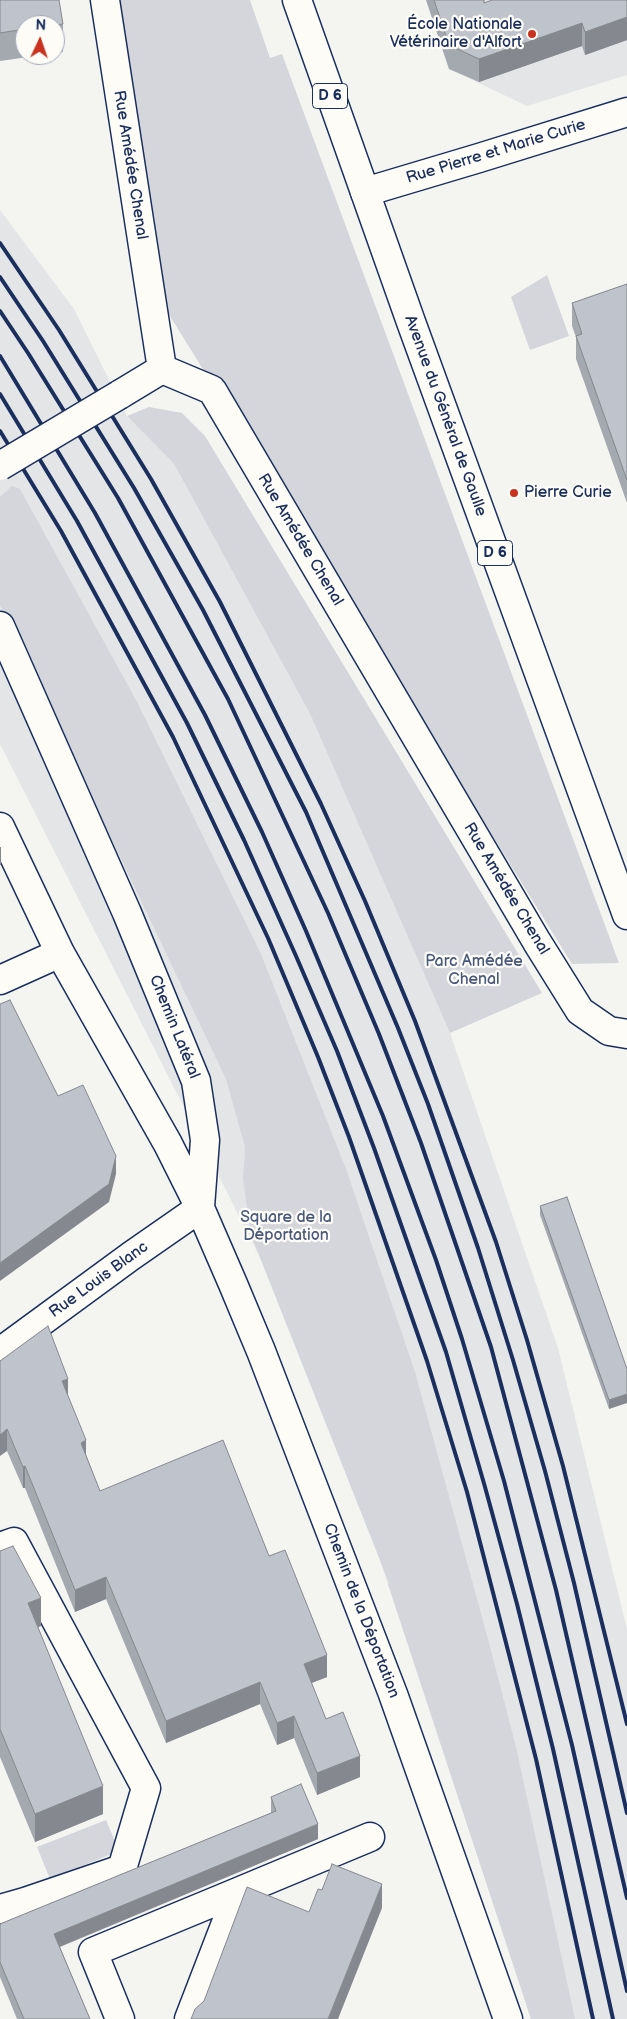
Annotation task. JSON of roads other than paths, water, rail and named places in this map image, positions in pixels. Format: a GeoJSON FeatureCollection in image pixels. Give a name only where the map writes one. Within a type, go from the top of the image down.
{"type":"FeatureCollection","features":[{"type":"Feature","properties":{"kind":"street","name":"Rue Amédée Chenal"},"geometry":{"type":"LineString","coordinates":[[105,0],[162,369],[212,390],[580,1012],[609,1031],[627,1034]]}},
{"type":"Feature","properties":{"kind":"street","name":"Avenue du Général de Gaulle"},"geometry":{"type":"LineString","coordinates":[[297,0],[364,192],[627,915]]}},
{"type":"Feature","properties":{"kind":"street","name":"Rue Pierre et Marie Curie"},"geometry":{"type":"LineString","coordinates":[[364,192],[627,112]]}},
{"type":"Feature","properties":{"kind":"street"},"geometry":{"type":"LineString","coordinates":[[0,466],[162,369]]}},
{"type":"Feature","properties":{"kind":"street","name":"Chemin Latéral"},"geometry":{"type":"LineString","coordinates":[[0,626],[127,913],[196,1081],[205,1140],[200,1208]]}},
{"type":"Feature","properties":{"kind":"street"},"geometry":{"type":"LineString","coordinates":[[0,827],[60,953],[160,1130],[200,1208]]}},
{"type":"Feature","properties":{"kind":"street"},"geometry":{"type":"LineString","coordinates":[[0,980],[60,953]]}},
{"type":"Feature","properties":{"kind":"street","name":"Rue Louis Blanc"},"geometry":{"type":"LineString","coordinates":[[0,1352],[200,1208]]}},
{"type":"Feature","properties":{"kind":"street","name":"Chemin de la Déportation"},"geometry":{"type":"LineString","coordinates":[[200,1208],[261,1351],[393,1694],[508,2019]]}},
{"type":"Feature","properties":{"kind":"street"},"geometry":{"type":"LineString","coordinates":[[0,1547],[14,1542],[146,1788],[122,1868],[25,1902],[0,1908]]}},
{"type":"Feature","properties":{"kind":"street"},"geometry":{"type":"LineString","coordinates":[[120,2019],[93,1952],[370,1837]]}},
{"type":"Feature","properties":{"kind":"street"},"geometry":{"type":"LineString","coordinates":[[189,2019],[238,1892]]}},
{"type":"Feature","properties":{"kind":"railway"},"geometry":{"type":"LineString","coordinates":[[0,243],[59,330],[151,479],[220,602],[321,804],[365,901],[415,1021],[496,1242],[527,1340],[563,1466],[627,1724]]}},
{"type":"Feature","properties":{"kind":"railway"},"geometry":{"type":"LineString","coordinates":[[0,277],[43,341],[134,488],[203,610],[306,812],[398,1028],[428,1104],[478,1248],[513,1360],[545,1471],[574,1583],[627,1813]]}},
{"type":"Feature","properties":{"kind":"railway"},"geometry":{"type":"LineString","coordinates":[[0,311],[118,498],[228,699],[328,913],[379,1034],[421,1143],[491,1347],[556,1590],[627,1898]]}},
{"type":"Feature","properties":{"kind":"railway"},"geometry":{"type":"LineString","coordinates":[[0,356],[95,513],[205,715],[262,832],[306,931],[383,1116],[436,1260],[462,1339],[504,1481],[572,1745],[627,1991]]}},
{"type":"Feature","properties":{"kind":"railway"},"geometry":{"type":"LineString","coordinates":[[0,394],[77,521],[187,723],[244,840],[296,956],[337,1051],[374,1148],[446,1352],[485,1487],[517,1604],[553,1749],[613,2019]]}},
{"type":"Feature","properties":{"kind":"railway"},"geometry":{"type":"LineString","coordinates":[[0,431],[61,531],[173,737],[268,938],[349,1137],[427,1361],[467,1492],[536,1759],[593,2019]]}},
{"type":"Feature","properties":{"kind":"place","name":"École Nationale Vétérinaire d'Alfort"},"geometry":{"type":"Point","coordinates":[532,34]}},
{"type":"Feature","properties":{"kind":"place","name":"Pierre Curie"},"geometry":{"type":"Point","coordinates":[514,493]}},
{"type":"Feature","properties":{"kind":"park label","name":"Parc Amédée Chenal"},"geometry":{"type":"Point","coordinates":[474,971]}},
{"type":"Feature","properties":{"kind":"park label","name":"Square de la Déportation"},"geometry":{"type":"Point","coordinates":[286,1227]}}]}
